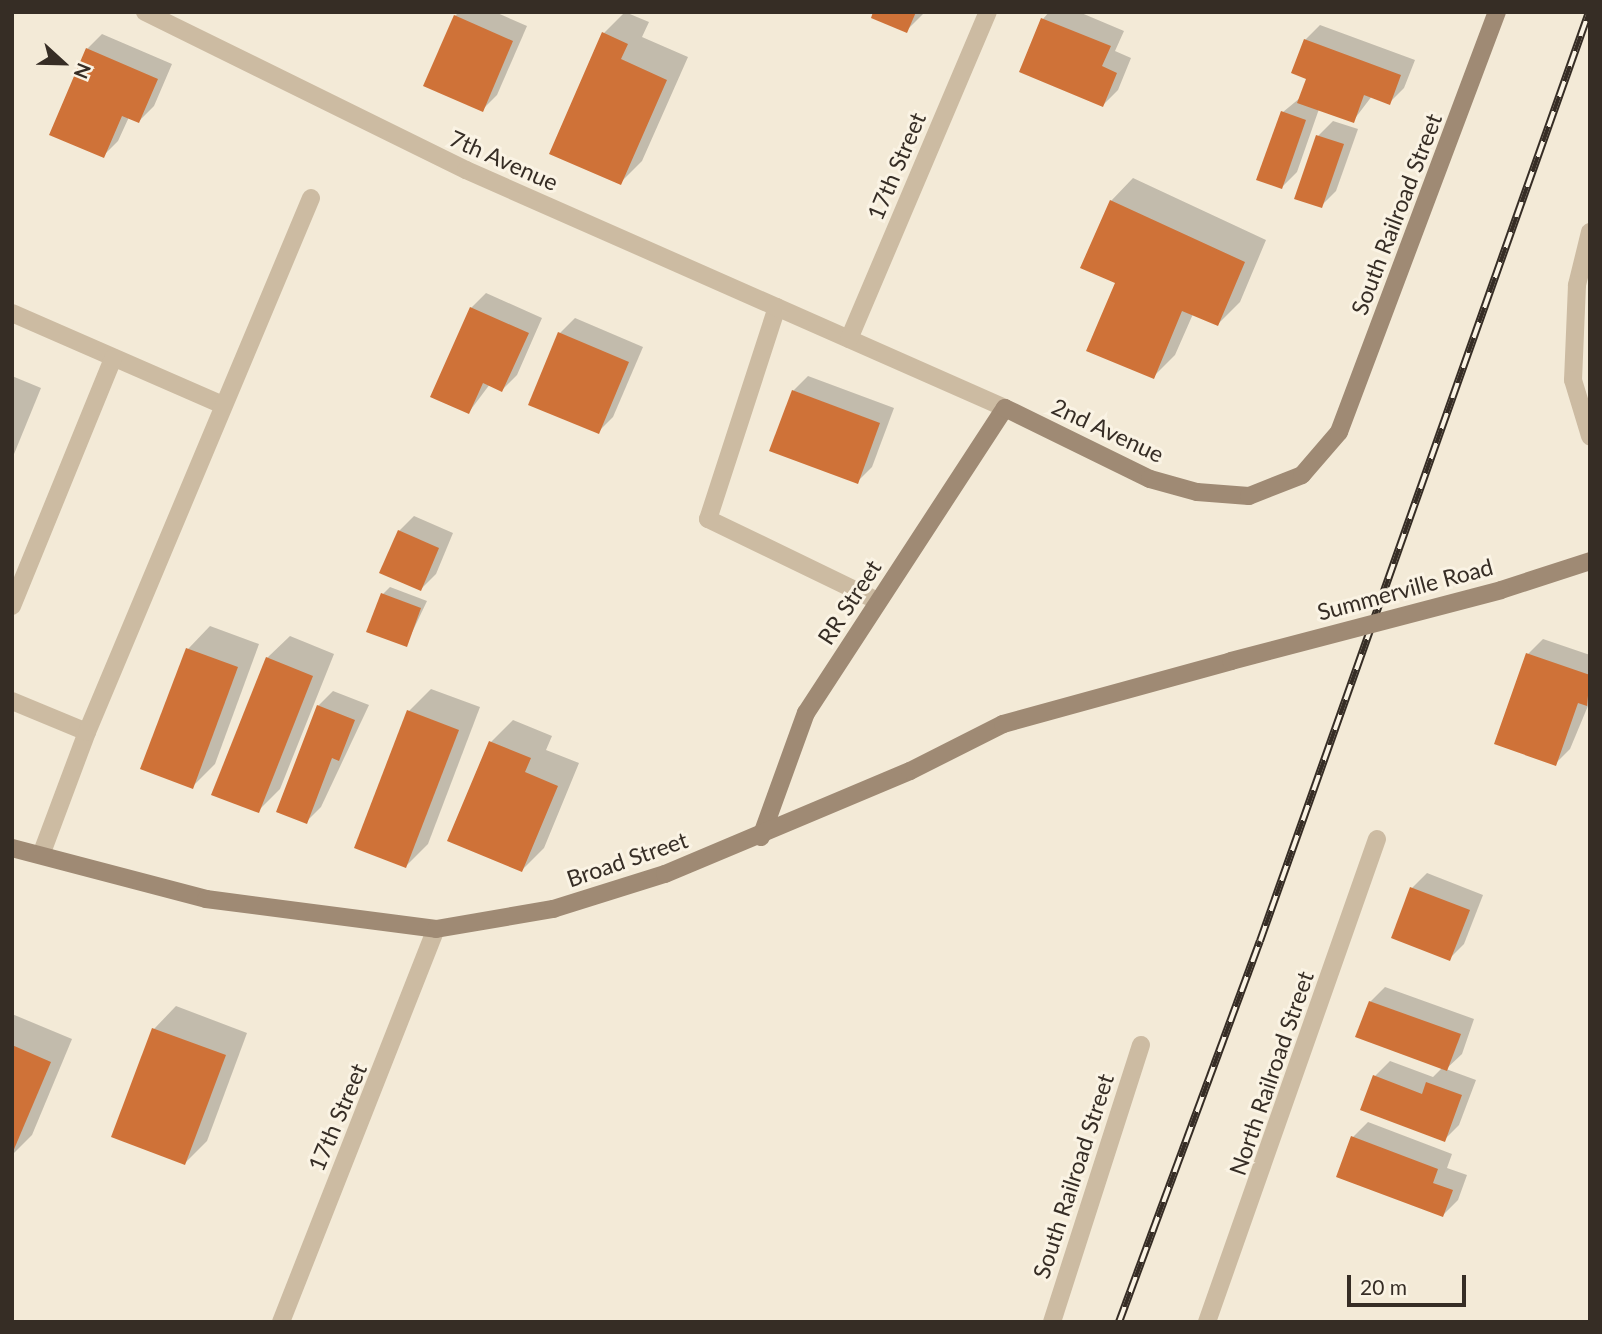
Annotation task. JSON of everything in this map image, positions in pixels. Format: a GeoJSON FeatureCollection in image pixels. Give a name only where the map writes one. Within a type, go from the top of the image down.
{"type":"FeatureCollection","features":[{"type":"Feature","properties":{"kind":"main road","name":"South Railroad Street"},"geometry":{"type":"LineString","coordinates":[[1339,432],[1497,12]]}},
{"type":"Feature","properties":{"kind":"main road","name":"2nd Avenue"},"geometry":{"type":"LineString","coordinates":[[1005,408],[1150,479],[1197,492],[1249,496],[1302,475],[1339,432]]}},
{"type":"Feature","properties":{"kind":"main road","name":"RR Street"},"geometry":{"type":"LineString","coordinates":[[761,837],[806,713],[1005,408]]}},
{"type":"Feature","properties":{"kind":"main road","name":"Summerville Road"},"geometry":{"type":"LineString","coordinates":[[1231,661],[1501,590],[1590,562]]}},
{"type":"Feature","properties":{"kind":"main road","name":"Broad Street"},"geometry":{"type":"LineString","coordinates":[[12,848],[206,899],[436,929],[553,909],[665,874],[761,837],[1003,724],[1231,661]]}},
{"type":"Feature","properties":{"kind":"street","name":"7th Avenue"},"geometry":{"type":"LineString","coordinates":[[145,12],[466,170],[849,339]]}},
{"type":"Feature","properties":{"kind":"street","name":"17th Street"},"geometry":{"type":"LineString","coordinates":[[849,339],[988,12]]}},
{"type":"Feature","properties":{"kind":"street"},"geometry":{"type":"LineString","coordinates":[[41,855],[87,732],[311,198]]}},
{"type":"Feature","properties":{"kind":"street"},"geometry":{"type":"LineString","coordinates":[[1590,232],[1577,285],[1573,380],[1590,436]]}},
{"type":"Feature","properties":{"kind":"street"},"geometry":{"type":"LineString","coordinates":[[777,307],[708,519],[878,601]]}},
{"type":"Feature","properties":{"kind":"street"},"geometry":{"type":"LineString","coordinates":[[12,313],[222,405]]}},
{"type":"Feature","properties":{"kind":"street","name":"2nd Avenue"},"geometry":{"type":"LineString","coordinates":[[849,339],[1005,408]]}},
{"type":"Feature","properties":{"kind":"street"},"geometry":{"type":"LineString","coordinates":[[12,606],[113,358]]}},
{"type":"Feature","properties":{"kind":"street"},"geometry":{"type":"LineString","coordinates":[[12,701],[87,732]]}},
{"type":"Feature","properties":{"kind":"street","name":"North Railroad Street"},"geometry":{"type":"LineString","coordinates":[[1207,1322],[1377,839]]}},
{"type":"Feature","properties":{"kind":"street","name":"17th Street"},"geometry":{"type":"LineString","coordinates":[[281,1322],[436,929]]}},
{"type":"Feature","properties":{"kind":"street","name":"South Railroad Street"},"geometry":{"type":"LineString","coordinates":[[1052,1322],[1141,1045]]}},
{"type":"Feature","properties":{"kind":"building"},"geometry":{"type":"Polygon","coordinates":[[[873,12],[916,12],[907,33],[871,18],[873,12]]]}},
{"type":"Feature","properties":{"kind":"building"},"geometry":{"type":"Polygon","coordinates":[[[454,15],[513,41],[483,112],[423,86],[454,15]]]}},
{"type":"Feature","properties":{"kind":"building"},"geometry":{"type":"Polygon","coordinates":[[[1041,18],[1111,46],[1102,66],[1117,73],[1103,107],[1019,72],[1041,18]]]}},
{"type":"Feature","properties":{"kind":"building"},"geometry":{"type":"Polygon","coordinates":[[[602,32],[628,44],[621,59],[667,80],[621,185],[549,154],[602,32]]]}},
{"type":"Feature","properties":{"kind":"building"},"geometry":{"type":"Polygon","coordinates":[[[1304,39],[1401,75],[1390,105],[1364,95],[1354,123],[1297,103],[1306,79],[1291,73],[1304,39]]]}},
{"type":"Feature","properties":{"kind":"building"},"geometry":{"type":"Polygon","coordinates":[[[86,48],[158,79],[139,123],[122,116],[104,158],[49,135],[86,48]]]}},
{"type":"Feature","properties":{"kind":"building"},"geometry":{"type":"Polygon","coordinates":[[[1281,111],[1306,120],[1282,189],[1256,180],[1281,111]]]}},
{"type":"Feature","properties":{"kind":"building"},"geometry":{"type":"Polygon","coordinates":[[[1316,135],[1344,144],[1322,208],[1294,199],[1316,135]]]}},
{"type":"Feature","properties":{"kind":"building"},"geometry":{"type":"Polygon","coordinates":[[[1110,200],[1245,262],[1218,326],[1182,311],[1154,379],[1086,351],[1115,283],[1080,268],[1110,200]]]}},
{"type":"Feature","properties":{"kind":"building"},"geometry":{"type":"Polygon","coordinates":[[[470,307],[529,333],[502,392],[483,383],[469,414],[430,397],[470,307]]]}},
{"type":"Feature","properties":{"kind":"building"},"geometry":{"type":"Polygon","coordinates":[[[558,332],[629,362],[599,434],[528,405],[558,332]]]}},
{"type":"Feature","properties":{"kind":"building"},"geometry":{"type":"Polygon","coordinates":[[[792,390],[880,423],[858,484],[769,451],[792,390]]]}},
{"type":"Feature","properties":{"kind":"building"},"geometry":{"type":"Polygon","coordinates":[[[398,530],[439,548],[421,591],[379,573],[398,530]]]}},
{"type":"Feature","properties":{"kind":"building"},"geometry":{"type":"Polygon","coordinates":[[[381,593],[421,608],[407,647],[366,632],[381,593]]]}},
{"type":"Feature","properties":{"kind":"building"},"geometry":{"type":"Polygon","coordinates":[[[186,648],[238,667],[193,789],[140,769],[186,648]]]}},
{"type":"Feature","properties":{"kind":"building"},"geometry":{"type":"Polygon","coordinates":[[[1526,653],[1590,675],[1587,706],[1578,703],[1556,766],[1494,744],[1526,653]]]}},
{"type":"Feature","properties":{"kind":"building"},"geometry":{"type":"Polygon","coordinates":[[[266,657],[313,676],[259,813],[211,795],[266,657]]]}},
{"type":"Feature","properties":{"kind":"building"},"geometry":{"type":"Polygon","coordinates":[[[317,705],[355,720],[339,761],[332,758],[307,824],[276,812],[317,705]]]}},
{"type":"Feature","properties":{"kind":"building"},"geometry":{"type":"Polygon","coordinates":[[[407,710],[459,730],[406,868],[354,848],[407,710]]]}},
{"type":"Feature","properties":{"kind":"building"},"geometry":{"type":"Polygon","coordinates":[[[489,741],[531,758],[525,772],[558,786],[522,872],[447,841],[489,741]]]}},
{"type":"Feature","properties":{"kind":"building"},"geometry":{"type":"Polygon","coordinates":[[[1410,887],[1470,910],[1450,961],[1391,938],[1410,887]]]}},
{"type":"Feature","properties":{"kind":"building"},"geometry":{"type":"Polygon","coordinates":[[[1369,1001],[1461,1034],[1447,1071],[1355,1037],[1369,1001]]]}},
{"type":"Feature","properties":{"kind":"building"},"geometry":{"type":"Polygon","coordinates":[[[152,1028],[226,1055],[185,1165],[111,1137],[152,1028]]]}},
{"type":"Feature","properties":{"kind":"building"},"geometry":{"type":"Polygon","coordinates":[[[12,1045],[51,1062],[12,1154],[12,1045]]]}},
{"type":"Feature","properties":{"kind":"building"},"geometry":{"type":"Polygon","coordinates":[[[1373,1075],[1422,1094],[1426,1082],[1462,1095],[1445,1142],[1360,1110],[1373,1075]]]}},
{"type":"Feature","properties":{"kind":"building"},"geometry":{"type":"Polygon","coordinates":[[[1351,1136],[1438,1169],[1433,1183],[1453,1190],[1443,1217],[1336,1177],[1351,1136]]]}},
{"type":"Feature","properties":{"kind":"railway"},"geometry":{"type":"LineString","coordinates":[[1119,1322],[1260,941],[1589,12]]}}]}
